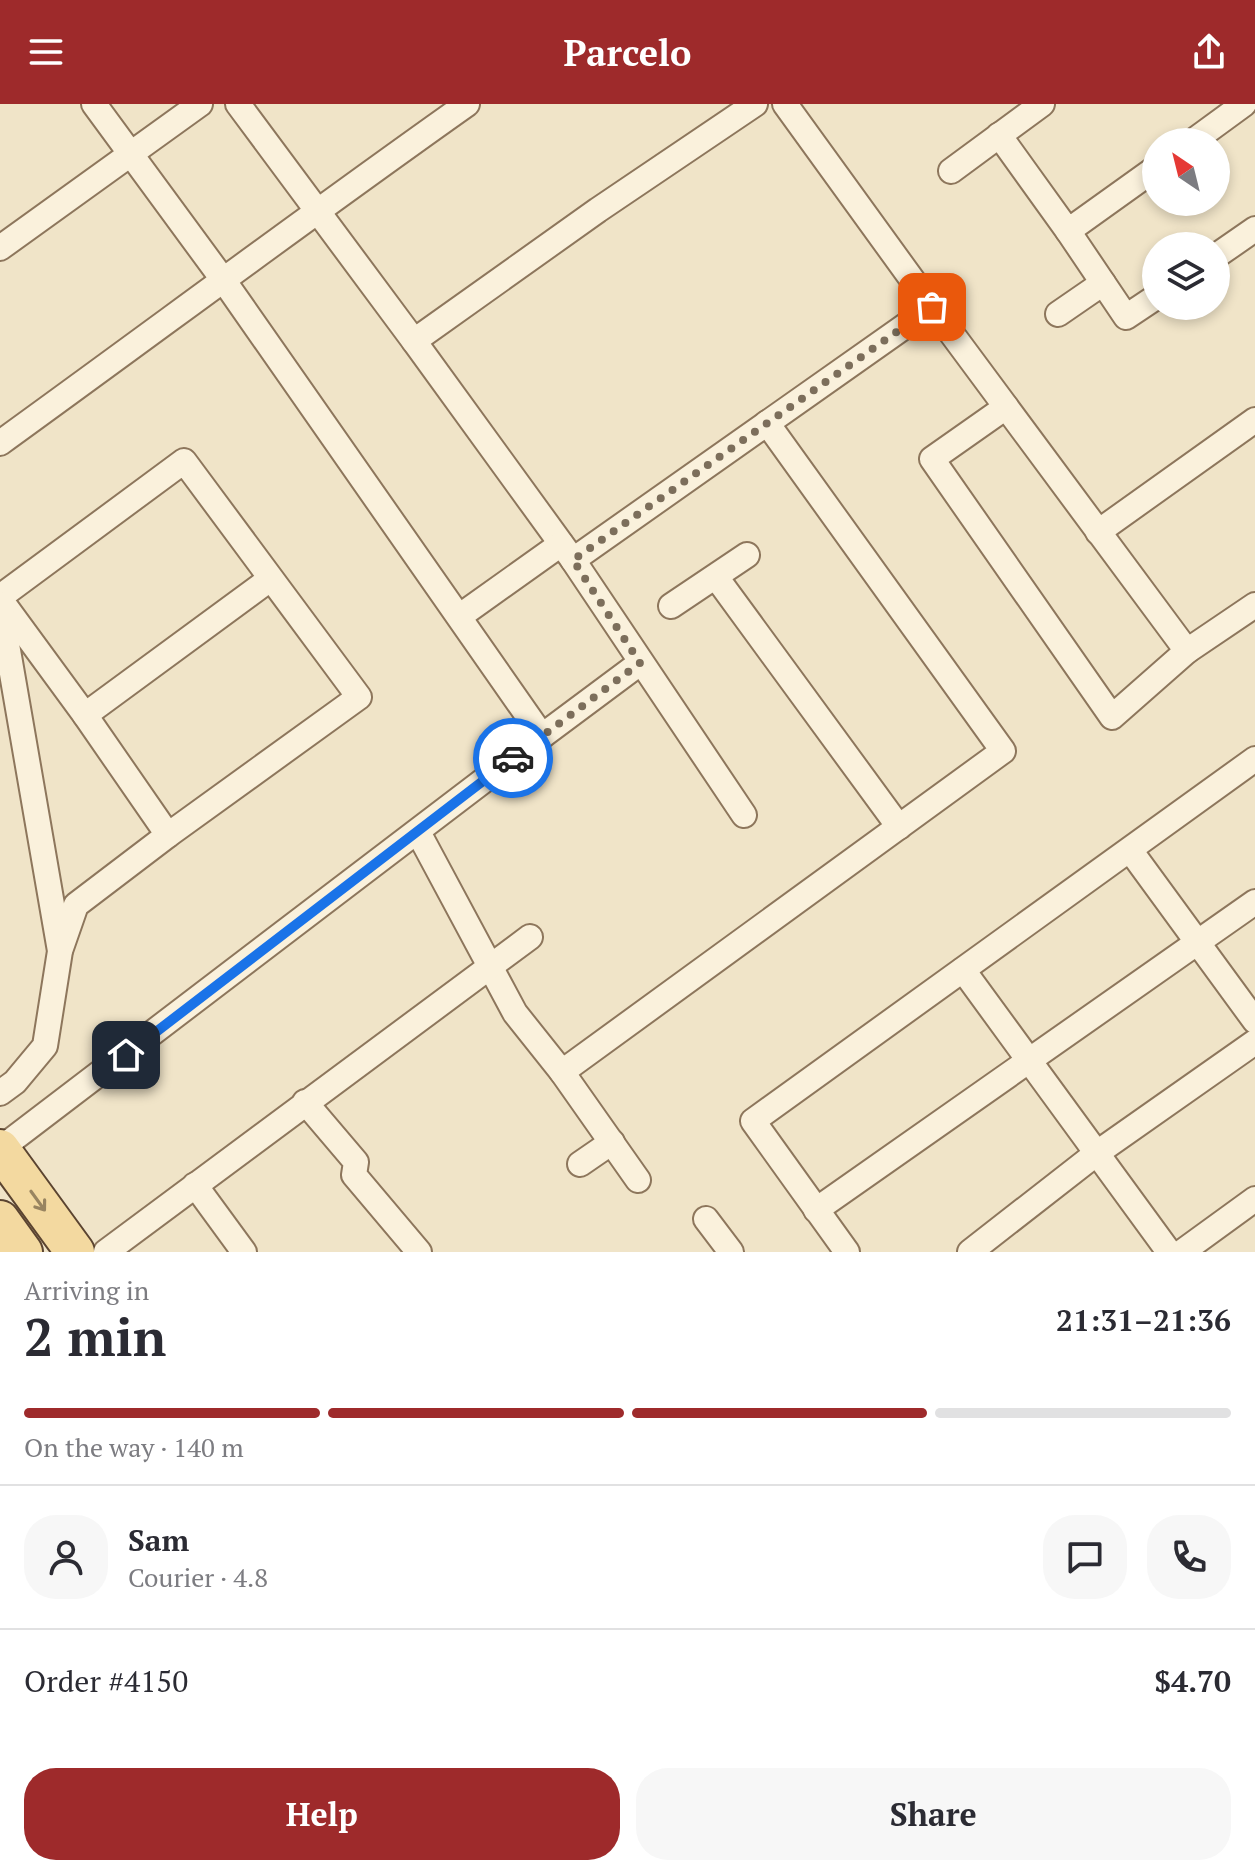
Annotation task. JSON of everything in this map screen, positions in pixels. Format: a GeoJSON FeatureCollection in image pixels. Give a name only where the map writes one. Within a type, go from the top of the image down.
{"type":"FeatureCollection","features":[{"type":"Feature","properties":{"kind":"main road"},"geometry":{"type":"LineString","coordinates":[[0,1149],[75,1252]]}},
{"type":"Feature","properties":{"kind":"main road"},"geometry":{"type":"LineString","coordinates":[[0,1220],[23,1252]]}},
{"type":"Feature","properties":{"kind":"street"},"geometry":{"type":"LineString","coordinates":[[94,104],[224,281],[542,736]]}},
{"type":"Feature","properties":{"kind":"street"},"geometry":{"type":"LineString","coordinates":[[0,248],[200,104]]}},
{"type":"Feature","properties":{"kind":"street"},"geometry":{"type":"LineString","coordinates":[[238,104],[567,552],[744,815]]}},
{"type":"Feature","properties":{"kind":"street"},"geometry":{"type":"LineString","coordinates":[[0,443],[467,104]]}},
{"type":"Feature","properties":{"kind":"street"},"geometry":{"type":"LineString","coordinates":[[414,341],[598,210],[755,104]]}},
{"type":"Feature","properties":{"kind":"street"},"geometry":{"type":"LineString","coordinates":[[785,104],[1187,651]]}},
{"type":"Feature","properties":{"kind":"street"},"geometry":{"type":"LineString","coordinates":[[951,171],[1042,104]]}},
{"type":"Feature","properties":{"kind":"street"},"geometry":{"type":"LineString","coordinates":[[1211,128],[1244,104]]}},
{"type":"Feature","properties":{"kind":"street"},"geometry":{"type":"LineString","coordinates":[[999,135],[1126,317],[1142,306]]}},
{"type":"Feature","properties":{"kind":"street"},"geometry":{"type":"LineString","coordinates":[[1068,231],[1142,178]]}},
{"type":"Feature","properties":{"kind":"street"},"geometry":{"type":"LineString","coordinates":[[1230,246],[1255,229]]}},
{"type":"Feature","properties":{"kind":"street"},"geometry":{"type":"LineString","coordinates":[[1058,314],[1103,283]]}},
{"type":"Feature","properties":{"kind":"street"},"geometry":{"type":"LineString","coordinates":[[460,616],[567,552],[767,423],[932,307]]}},
{"type":"Feature","properties":{"kind":"street"},"geometry":{"type":"LineString","coordinates":[[1006,407],[932,459],[1112,717],[1187,651],[1255,605]]}},
{"type":"Feature","properties":{"kind":"street"},"geometry":{"type":"LineString","coordinates":[[1098,532],[1255,420]]}},
{"type":"Feature","properties":{"kind":"street"},"geometry":{"type":"LineString","coordinates":[[562,1072],[1003,751],[767,423]]}},
{"type":"Feature","properties":{"kind":"street"},"geometry":{"type":"LineString","coordinates":[[0,599],[184,461],[359,697],[76,905],[60,951],[45,1046],[15,1082],[0,1093]]}},
{"type":"Feature","properties":{"kind":"street"},"geometry":{"type":"LineString","coordinates":[[671,606],[747,555]]}},
{"type":"Feature","properties":{"kind":"street"},"geometry":{"type":"LineString","coordinates":[[716,577],[899,827]]}},
{"type":"Feature","properties":{"kind":"street"},"geometry":{"type":"LineString","coordinates":[[85,715],[270,579]]}},
{"type":"Feature","properties":{"kind":"street"},"geometry":{"type":"LineString","coordinates":[[0,599],[168,835]]}},
{"type":"Feature","properties":{"kind":"street"},"geometry":{"type":"LineString","coordinates":[[0,599],[60,951]]}},
{"type":"Feature","properties":{"kind":"street"},"geometry":{"type":"LineString","coordinates":[[0,1149],[640,663]]}},
{"type":"Feature","properties":{"kind":"street"},"geometry":{"type":"LineString","coordinates":[[847,1252],[753,1121],[1255,759]]}},
{"type":"Feature","properties":{"kind":"street"},"geometry":{"type":"LineString","coordinates":[[418,832],[515,1013],[562,1072],[638,1180]]}},
{"type":"Feature","properties":{"kind":"street"},"geometry":{"type":"LineString","coordinates":[[1130,850],[1255,1021]]}},
{"type":"Feature","properties":{"kind":"street"},"geometry":{"type":"LineString","coordinates":[[816,1210],[1255,902]]}},
{"type":"Feature","properties":{"kind":"street"},"geometry":{"type":"LineString","coordinates":[[106,1252],[530,937]]}},
{"type":"Feature","properties":{"kind":"street"},"geometry":{"type":"LineString","coordinates":[[963,970],[1169,1252]]}},
{"type":"Feature","properties":{"kind":"street"},"geometry":{"type":"LineString","coordinates":[[970,1252],[1097,1153],[1255,1042]]}},
{"type":"Feature","properties":{"kind":"street"},"geometry":{"type":"LineString","coordinates":[[305,1102],[356,1162],[354,1175],[419,1252]]}},
{"type":"Feature","properties":{"kind":"street"},"geometry":{"type":"LineString","coordinates":[[580,1164],[612,1142]]}},
{"type":"Feature","properties":{"kind":"street"},"geometry":{"type":"LineString","coordinates":[[195,1185],[244,1252]]}},
{"type":"Feature","properties":{"kind":"street"},"geometry":{"type":"LineString","coordinates":[[1194,1248],[1255,1199]]}},
{"type":"Feature","properties":{"kind":"street"},"geometry":{"type":"LineString","coordinates":[[706,1219],[731,1252]]}},
{"type":"Feature","properties":{"kind":"way so far"},"geometry":{"type":"LineString","coordinates":[[513,758],[640,663],[573,560],[932,307]]}},
{"type":"Feature","properties":{"kind":"route"},"geometry":{"type":"LineString","coordinates":[[126,1055],[513,758]]}}]}
